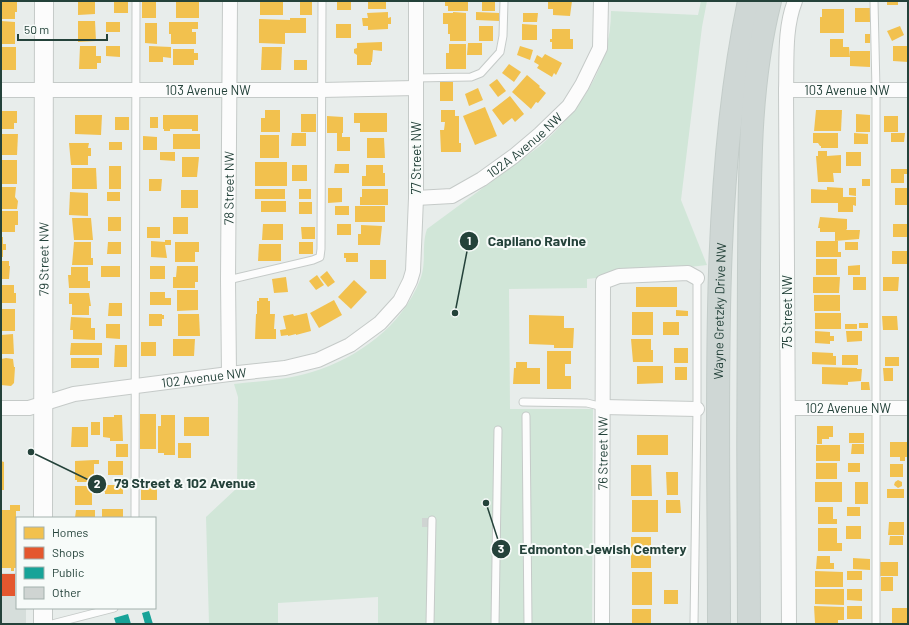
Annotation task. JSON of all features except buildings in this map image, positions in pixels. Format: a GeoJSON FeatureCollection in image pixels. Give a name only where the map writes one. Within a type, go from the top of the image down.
{"type":"FeatureCollection","features":[{"type":"Feature","properties":{"kind":"main road","name":"Wayne Gretzky Drive NW"},"geometry":{"type":"LineString","coordinates":[[719,624],[718,364],[722,210],[727,142],[736,70],[749,1]]}},
{"type":"Feature","properties":{"kind":"main road"},"geometry":{"type":"LineString","coordinates":[[748,624],[750,141],[762,32],[770,1]]}},
{"type":"Feature","properties":{"kind":"street","name":"79 Street NW"},"geometry":{"type":"LineString","coordinates":[[43,517],[44,1]]}},
{"type":"Feature","properties":{"kind":"street","name":"78 Street NW"},"geometry":{"type":"LineString","coordinates":[[229,374],[228,280],[230,1]]}},
{"type":"Feature","properties":{"kind":"street","name":"77 Street NW"},"geometry":{"type":"LineString","coordinates":[[393,310],[405,291],[413,271],[416,198],[416,1]]}},
{"type":"Feature","properties":{"kind":"street","name":"102A Avenue NW"},"geometry":{"type":"LineString","coordinates":[[416,198],[452,196],[482,178],[514,156],[540,134],[569,106],[582,85],[600,48],[601,1]]}},
{"type":"Feature","properties":{"kind":"street","name":"75 Street NW"},"geometry":{"type":"LineString","coordinates":[[789,624],[786,90],[788,33],[791,12],[795,1]]}},
{"type":"Feature","properties":{"kind":"street","name":"103 Avenue NW"},"geometry":{"type":"LineString","coordinates":[[1,90],[322,90],[415,83]]}},
{"type":"Feature","properties":{"kind":"street","name":"103 Avenue NW"},"geometry":{"type":"LineString","coordinates":[[786,90],[908,90]]}},
{"type":"Feature","properties":{"kind":"street","name":"76 Street NW"},"geometry":{"type":"LineString","coordinates":[[602,624],[603,282],[619,276],[688,273],[697,278]]}},
{"type":"Feature","properties":{"kind":"street","name":"102 Avenue NW"},"geometry":{"type":"LineString","coordinates":[[1,408],[29,408],[74,394],[285,368],[318,360],[350,345],[380,323],[393,310]]}},
{"type":"Feature","properties":{"kind":"street"},"geometry":{"type":"LineString","coordinates":[[603,408],[697,409]]}},
{"type":"Feature","properties":{"kind":"street","name":"102 Avenue NW"},"geometry":{"type":"LineString","coordinates":[[788,408],[908,408]]}},
{"type":"Feature","properties":{"kind":"street"},"geometry":{"type":"LineString","coordinates":[[43,609],[43,624]]}},
{"type":"Feature","properties":{"kind":"lane"},"geometry":{"type":"LineString","coordinates":[[135,517],[136,1]]}},
{"type":"Feature","properties":{"kind":"lane"},"geometry":{"type":"LineString","coordinates":[[228,280],[313,260],[320,256],[322,1]]}},
{"type":"Feature","properties":{"kind":"lane"},"geometry":{"type":"LineString","coordinates":[[415,83],[471,77],[481,73],[500,52],[503,36],[504,1]]}},
{"type":"Feature","properties":{"kind":"lane"},"geometry":{"type":"LineString","coordinates":[[874,1],[876,90],[876,624]]}},
{"type":"Feature","properties":{"kind":"lane"},"geometry":{"type":"LineString","coordinates":[[694,624],[697,278]]}},
{"type":"Feature","properties":{"kind":"lane"},"geometry":{"type":"LineString","coordinates":[[523,402],[587,403],[603,408]]}},
{"type":"Feature","properties":{"kind":"lane"},"geometry":{"type":"LineString","coordinates":[[526,416],[528,624]]}},
{"type":"Feature","properties":{"kind":"lane"},"geometry":{"type":"LineString","coordinates":[[495,624],[498,430]]}},
{"type":"Feature","properties":{"kind":"lane"},"geometry":{"type":"LineString","coordinates":[[430,624],[432,520]]}},
{"type":"Feature","properties":{"kind":"lane"},"geometry":{"type":"LineString","coordinates":[[52,624],[110,609]]}},
{"type":"Feature","properties":{"kind":"shaded area"},"geometry":{"type":"Polygon","coordinates":[[[1,573],[16,573],[16,609],[26,609],[26,624],[1,624],[1,573]]]}},
{"type":"Feature","properties":{"kind":"green space"},"geometry":{"type":"Polygon","coordinates":[[[701,1],[707,1],[702,27],[681,200],[707,265],[587,279],[587,288],[509,289],[510,409],[593,409],[592,624],[378,624],[378,597],[278,603],[278,624],[209,624],[206,517],[237,488],[238,397],[234,384],[283,379],[312,372],[346,358],[362,349],[376,338],[390,326],[402,312],[412,297],[420,280],[423,267],[424,242],[427,229],[540,146],[568,118],[580,102],[599,69],[606,51],[610,31],[611,11],[698,15],[701,1]]]}},
{"type":"Feature","properties":{"kind":"place","name":"Capilano Ravine"},"geometry":{"type":"Point","coordinates":[455,313]}},
{"type":"Feature","properties":{"kind":"place","name":"79 Street & 102 Avenue"},"geometry":{"type":"Point","coordinates":[31,452]}},
{"type":"Feature","properties":{"kind":"place","name":"Edmonton Jewish Cemtery"},"geometry":{"type":"Point","coordinates":[486,503]}}]}
